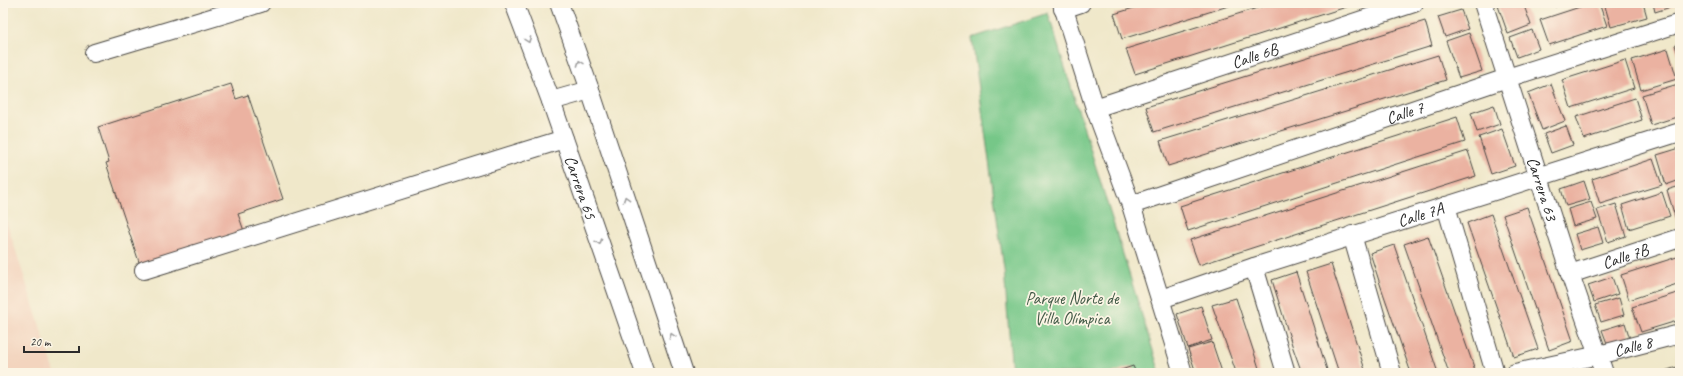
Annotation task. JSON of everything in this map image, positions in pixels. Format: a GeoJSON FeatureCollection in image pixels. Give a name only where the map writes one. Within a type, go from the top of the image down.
{"type":"FeatureCollection","features":[{"type":"Feature","properties":{"kind":"street"},"geometry":{"type":"LineString","coordinates":[[94,54],[261,3]]}},
{"type":"Feature","properties":{"kind":"street","name":"Carrera 65"},"geometry":{"type":"LineString","coordinates":[[514,3],[551,101],[645,373]]}},
{"type":"Feature","properties":{"kind":"street"},"geometry":{"type":"LineString","coordinates":[[559,3],[590,90],[684,373]]}},
{"type":"Feature","properties":{"kind":"street"},"geometry":{"type":"LineString","coordinates":[[1081,3],[1063,6],[1095,108],[1131,205],[1183,373]]}},
{"type":"Feature","properties":{"kind":"street","name":"Calle 6B"},"geometry":{"type":"LineString","coordinates":[[1095,108],[1414,3]]}},
{"type":"Feature","properties":{"kind":"street","name":"Carrera 63"},"geometry":{"type":"LineString","coordinates":[[1483,3],[1570,274],[1604,373]]}},
{"type":"Feature","properties":{"kind":"street","name":"Calle 7"},"geometry":{"type":"LineString","coordinates":[[1131,205],[1507,78],[1680,23]]}},
{"type":"Feature","properties":{"kind":"street"},"geometry":{"type":"LineString","coordinates":[[551,101],[590,90]]}},
{"type":"Feature","properties":{"kind":"street","name":"Calle 7A"},"geometry":{"type":"LineString","coordinates":[[1161,299],[1254,266],[1680,132]]}},
{"type":"Feature","properties":{"kind":"street"},"geometry":{"type":"LineString","coordinates":[[144,270],[564,139]]}},
{"type":"Feature","properties":{"kind":"street"},"geometry":{"type":"LineString","coordinates":[[1446,206],[1495,373]]}},
{"type":"Feature","properties":{"kind":"street"},"geometry":{"type":"LineString","coordinates":[[1352,235],[1392,373]]}},
{"type":"Feature","properties":{"kind":"street","name":"Calle 7B"},"geometry":{"type":"LineString","coordinates":[[1570,274],[1680,238]]}},
{"type":"Feature","properties":{"kind":"street"},"geometry":{"type":"LineString","coordinates":[[1254,266],[1286,373]]}},
{"type":"Feature","properties":{"kind":"street","name":"Calle 8"},"geometry":{"type":"LineString","coordinates":[[1515,373],[1598,355],[1680,334]]}},
{"type":"Feature","properties":{"kind":"shaded area"},"geometry":{"type":"Polygon","coordinates":[[[3,211],[55,373],[3,373],[3,211]]]}},
{"type":"Feature","properties":{"kind":"green space","name":"Parque Norte de Villa Olímpica"},"geometry":{"type":"Polygon","coordinates":[[[1048,13],[1160,373],[1012,373],[1004,269],[972,38],[1048,13]]]}},
{"type":"Feature","properties":{"kind":"building"},"geometry":{"type":"Polygon","coordinates":[[[1150,3],[1238,3],[1122,39],[1114,14],[1150,3]]]}},
{"type":"Feature","properties":{"kind":"building"},"geometry":{"type":"Polygon","coordinates":[[[1273,3],[1359,3],[1135,74],[1126,49],[1273,3]]]}},
{"type":"Feature","properties":{"kind":"building"},"geometry":{"type":"Polygon","coordinates":[[[1497,3],[1523,3],[1531,25],[1508,34],[1497,3]]]}},
{"type":"Feature","properties":{"kind":"building"},"geometry":{"type":"Polygon","coordinates":[[[1553,3],[1566,3],[1555,7],[1553,3]]]}},
{"type":"Feature","properties":{"kind":"building"},"geometry":{"type":"Polygon","coordinates":[[[1592,3],[1599,3],[1607,26],[1549,45],[1540,20],[1592,3]]]}},
{"type":"Feature","properties":{"kind":"building"},"geometry":{"type":"Polygon","coordinates":[[[1604,3],[1643,3],[1647,17],[1611,27],[1604,3]]]}},
{"type":"Feature","properties":{"kind":"building"},"geometry":{"type":"Polygon","coordinates":[[[1653,3],[1680,3],[1680,4],[1655,12],[1653,3]]]}},
{"type":"Feature","properties":{"kind":"building"},"geometry":{"type":"Polygon","coordinates":[[[1461,10],[1468,29],[1445,37],[1438,17],[1461,10]]]}},
{"type":"Feature","properties":{"kind":"building"},"geometry":{"type":"Polygon","coordinates":[[[1425,21],[1432,46],[1154,132],[1146,107],[1425,21]]]}},
{"type":"Feature","properties":{"kind":"building"},"geometry":{"type":"Polygon","coordinates":[[[1532,30],[1539,49],[1517,57],[1510,38],[1532,30]]]}},
{"type":"Feature","properties":{"kind":"building"},"geometry":{"type":"Polygon","coordinates":[[[1469,33],[1482,71],[1459,78],[1446,41],[1469,33]]]}},
{"type":"Feature","properties":{"kind":"building"},"geometry":{"type":"Polygon","coordinates":[[[1680,43],[1680,60],[1675,45],[1680,43]]]}},
{"type":"Feature","properties":{"kind":"building"},"geometry":{"type":"Polygon","coordinates":[[[1668,49],[1677,79],[1641,90],[1632,60],[1668,49]]]}},
{"type":"Feature","properties":{"kind":"building"},"geometry":{"type":"Polygon","coordinates":[[[1438,55],[1446,80],[1168,166],[1160,141],[1438,55]]]}},
{"type":"Feature","properties":{"kind":"building"},"geometry":{"type":"Polygon","coordinates":[[[1625,60],[1634,88],[1571,108],[1562,80],[1625,60]]]}},
{"type":"Feature","properties":{"kind":"building"},"geometry":{"type":"Polygon","coordinates":[[[231,84],[236,99],[248,95],[283,199],[238,214],[244,231],[140,265],[106,163],[109,162],[98,127],[231,84]]]}},
{"type":"Feature","properties":{"kind":"building"},"geometry":{"type":"Polygon","coordinates":[[[1551,84],[1565,121],[1542,130],[1528,93],[1551,84]]]}},
{"type":"Feature","properties":{"kind":"building"},"geometry":{"type":"Polygon","coordinates":[[[1678,84],[1680,116],[1651,125],[1642,95],[1678,84]]]}},
{"type":"Feature","properties":{"kind":"building"},"geometry":{"type":"Polygon","coordinates":[[[1635,98],[1642,120],[1584,139],[1576,117],[1635,98]]]}},
{"type":"Feature","properties":{"kind":"building"},"geometry":{"type":"Polygon","coordinates":[[[1494,105],[1500,124],[1477,132],[1471,113],[1494,105]]]}},
{"type":"Feature","properties":{"kind":"building"},"geometry":{"type":"Polygon","coordinates":[[[1457,117],[1465,142],[1188,231],[1180,206],[1457,117]]]}},
{"type":"Feature","properties":{"kind":"building"},"geometry":{"type":"Polygon","coordinates":[[[1566,126],[1573,145],[1551,153],[1544,134],[1566,126]]]}},
{"type":"Feature","properties":{"kind":"building"},"geometry":{"type":"Polygon","coordinates":[[[1502,129],[1515,166],[1491,174],[1479,137],[1502,129]]]}},
{"type":"Feature","properties":{"kind":"building"},"geometry":{"type":"Polygon","coordinates":[[[1680,148],[1680,180],[1666,185],[1657,155],[1680,148]]]}},
{"type":"Feature","properties":{"kind":"building"},"geometry":{"type":"Polygon","coordinates":[[[1468,151],[1476,176],[1199,265],[1190,240],[1468,151]]]}},
{"type":"Feature","properties":{"kind":"building"},"geometry":{"type":"Polygon","coordinates":[[[1653,159],[1662,185],[1600,204],[1592,179],[1653,159]]]}},
{"type":"Feature","properties":{"kind":"building"},"geometry":{"type":"Polygon","coordinates":[[[1584,181],[1590,199],[1566,206],[1561,189],[1584,181]]]}},
{"type":"Feature","properties":{"kind":"building"},"geometry":{"type":"Polygon","coordinates":[[[1680,186],[1680,219],[1676,220],[1667,190],[1680,186]]]}},
{"type":"Feature","properties":{"kind":"building"},"geometry":{"type":"Polygon","coordinates":[[[1662,192],[1670,216],[1629,229],[1622,205],[1662,192]]]}},
{"type":"Feature","properties":{"kind":"building"},"geometry":{"type":"Polygon","coordinates":[[[1591,202],[1597,219],[1573,226],[1568,209],[1591,202]]]}},
{"type":"Feature","properties":{"kind":"building"},"geometry":{"type":"Polygon","coordinates":[[[1616,204],[1626,236],[1608,242],[1597,210],[1616,204]]]}},
{"type":"Feature","properties":{"kind":"building"},"geometry":{"type":"Polygon","coordinates":[[[1527,207],[1573,341],[1549,350],[1503,215],[1527,207]]]}},
{"type":"Feature","properties":{"kind":"building"},"geometry":{"type":"Polygon","coordinates":[[[1491,214],[1538,349],[1514,357],[1467,223],[1491,214]]]}},
{"type":"Feature","properties":{"kind":"building"},"geometry":{"type":"Polygon","coordinates":[[[1598,227],[1603,243],[1580,250],[1575,234],[1598,227]]]}},
{"type":"Feature","properties":{"kind":"building"},"geometry":{"type":"Polygon","coordinates":[[[1428,236],[1475,370],[1466,373],[1449,373],[1404,244],[1428,236]]]}},
{"type":"Feature","properties":{"kind":"building"},"geometry":{"type":"Polygon","coordinates":[[[1394,245],[1438,373],[1411,373],[1381,287],[1370,253],[1394,245]]]}},
{"type":"Feature","properties":{"kind":"building"},"geometry":{"type":"Polygon","coordinates":[[[1680,256],[1680,283],[1629,300],[1621,275],[1680,256]]]}},
{"type":"Feature","properties":{"kind":"building"},"geometry":{"type":"Polygon","coordinates":[[[1331,264],[1366,373],[1339,373],[1306,272],[1331,264]]]}},
{"type":"Feature","properties":{"kind":"building"},"geometry":{"type":"Polygon","coordinates":[[[1296,272],[1328,373],[1302,373],[1293,348],[1272,280],[1296,272]]]}},
{"type":"Feature","properties":{"kind":"building"},"geometry":{"type":"Polygon","coordinates":[[[1612,277],[1618,294],[1594,302],[1588,285],[1612,277]]]}},
{"type":"Feature","properties":{"kind":"building"},"geometry":{"type":"Polygon","coordinates":[[[1680,292],[1680,320],[1641,332],[1632,307],[1680,292]]]}},
{"type":"Feature","properties":{"kind":"building"},"geometry":{"type":"Polygon","coordinates":[[[1236,298],[1260,373],[1236,372],[1212,305],[1236,298]]]}},
{"type":"Feature","properties":{"kind":"building"},"geometry":{"type":"Polygon","coordinates":[[[1619,298],[1624,315],[1601,322],[1595,305],[1619,298]]]}},
{"type":"Feature","properties":{"kind":"building"},"geometry":{"type":"Polygon","coordinates":[[[1201,306],[1212,340],[1188,348],[1177,314],[1201,306]]]}},
{"type":"Feature","properties":{"kind":"building"},"geometry":{"type":"Polygon","coordinates":[[[1625,323],[1630,339],[1608,346],[1602,330],[1625,323]]]}},
{"type":"Feature","properties":{"kind":"building"},"geometry":{"type":"Polygon","coordinates":[[[1212,342],[1222,372],[1196,373],[1188,349],[1212,342]]]}},
{"type":"Feature","properties":{"kind":"building"},"geometry":{"type":"Polygon","coordinates":[[[1133,366],[1136,373],[1112,373],[1133,366]]]}},
{"type":"Feature","properties":{"kind":"building"},"geometry":{"type":"Polygon","coordinates":[[[1680,366],[1680,373],[1658,373],[1680,366]]]}}]}
